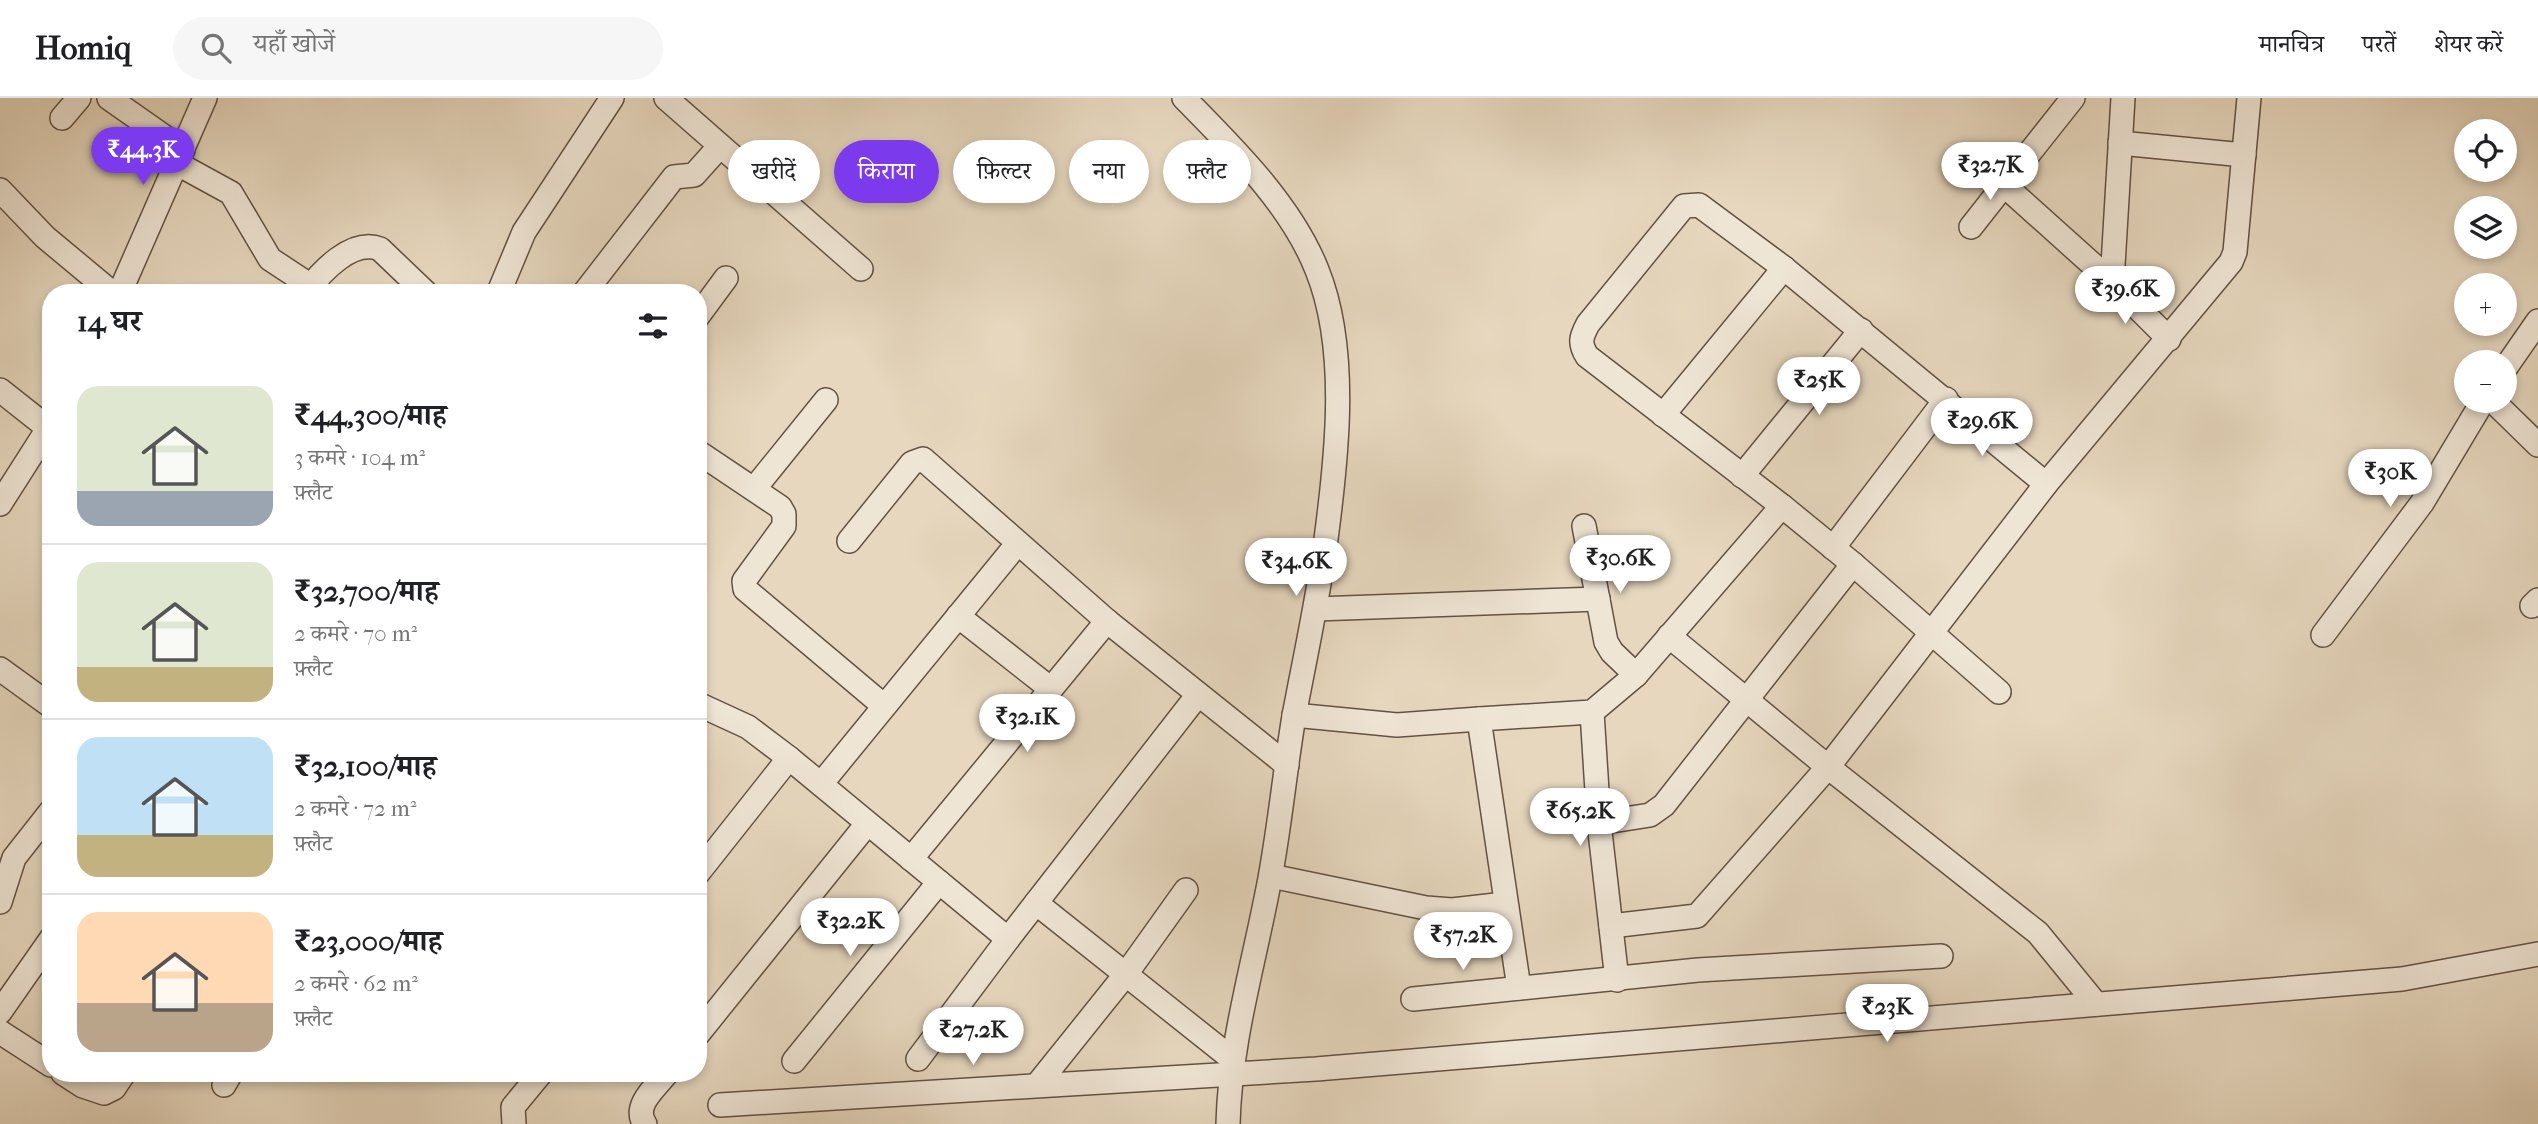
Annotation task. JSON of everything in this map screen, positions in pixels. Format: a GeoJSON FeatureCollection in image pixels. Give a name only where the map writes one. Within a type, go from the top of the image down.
{"type":"FeatureCollection","features":[{"type":"Feature","properties":{"kind":"street"},"geometry":{"type":"LineString","coordinates":[[62,118],[79,98]]}},
{"type":"Feature","properties":{"kind":"street"},"geometry":{"type":"LineString","coordinates":[[109,98],[181,157],[231,193],[270,259],[302,284]]}},
{"type":"Feature","properties":{"kind":"street"},"geometry":{"type":"LineString","coordinates":[[124,284],[205,98]]}},
{"type":"Feature","properties":{"kind":"street"},"geometry":{"type":"LineString","coordinates":[[502,284],[524,232],[612,98]]}},
{"type":"Feature","properties":{"kind":"street"},"geometry":{"type":"LineString","coordinates":[[666,98],[861,269]]}},
{"type":"Feature","properties":{"kind":"street"},"geometry":{"type":"LineString","coordinates":[[1184,98],[1274,199],[1317,270],[1330,311],[1338,448],[1316,609],[1294,715],[1270,876],[1230,1065],[1228,1124]]}},
{"type":"Feature","properties":{"kind":"street"},"geometry":{"type":"LineString","coordinates":[[1971,228],[2073,98]]}},
{"type":"Feature","properties":{"kind":"street"},"geometry":{"type":"LineString","coordinates":[[2112,282],[2123,98]]}},
{"type":"Feature","properties":{"kind":"street"},"geometry":{"type":"LineString","coordinates":[[1611,926],[1698,916],[1828,767],[2046,484],[2169,340],[2231,262],[2235,252],[2249,98]]}},
{"type":"Feature","properties":{"kind":"street"},"geometry":{"type":"LineString","coordinates":[[2120,143],[2244,155]]}},
{"type":"Feature","properties":{"kind":"street"},"geometry":{"type":"LineString","coordinates":[[591,284],[674,177],[694,175],[720,146]]}},
{"type":"Feature","properties":{"kind":"street"},"geometry":{"type":"LineString","coordinates":[[2004,185],[2112,282],[2169,340]]}},
{"type":"Feature","properties":{"kind":"street"},"geometry":{"type":"LineString","coordinates":[[0,190],[45,237],[101,284]]}},
{"type":"Feature","properties":{"kind":"street"},"geometry":{"type":"LineString","coordinates":[[1999,692],[1853,564],[1782,506],[1587,356],[1582,348],[1581,337],[1588,324],[1684,206],[1699,205],[1784,268],[2046,484]]}},
{"type":"Feature","properties":{"kind":"street"},"geometry":{"type":"LineString","coordinates":[[314,284],[351,251],[372,246],[380,249],[417,284]]}},
{"type":"Feature","properties":{"kind":"street"},"geometry":{"type":"LineString","coordinates":[[1663,415],[1784,268]]}},
{"type":"Feature","properties":{"kind":"street"},"geometry":{"type":"LineString","coordinates":[[707,304],[726,278]]}},
{"type":"Feature","properties":{"kind":"street"},"geometry":{"type":"LineString","coordinates":[[2517,351],[2538,321]]}},
{"type":"Feature","properties":{"kind":"street"},"geometry":{"type":"LineString","coordinates":[[1742,476],[1861,330]]}},
{"type":"Feature","properties":{"kind":"street"},"geometry":{"type":"LineString","coordinates":[[0,390],[42,421]]}},
{"type":"Feature","properties":{"kind":"street"},"geometry":{"type":"LineString","coordinates":[[1833,548],[1946,399]]}},
{"type":"Feature","properties":{"kind":"street"},"geometry":{"type":"LineString","coordinates":[[754,489],[826,400]]}},
{"type":"Feature","properties":{"kind":"street"},"geometry":{"type":"LineString","coordinates":[[2323,635],[2422,503],[2476,413]]}},
{"type":"Feature","properties":{"kind":"street"},"geometry":{"type":"LineString","coordinates":[[2505,413],[2538,446]]}},
{"type":"Feature","properties":{"kind":"street"},"geometry":{"type":"LineString","coordinates":[[0,504],[42,437]]}},
{"type":"Feature","properties":{"kind":"street"},"geometry":{"type":"LineString","coordinates":[[707,458],[780,507],[785,520],[744,581],[745,589],[884,706]]}},
{"type":"Feature","properties":{"kind":"street"},"geometry":{"type":"LineString","coordinates":[[849,541],[912,463],[923,459],[1107,621],[1197,696],[1287,765]]}},
{"type":"Feature","properties":{"kind":"street"},"geometry":{"type":"LineString","coordinates":[[1294,715],[1397,725],[1592,712],[1636,675],[1782,506]]}},
{"type":"Feature","properties":{"kind":"street"},"geometry":{"type":"LineString","coordinates":[[1584,526],[1606,642],[1612,652],[1636,675]]}},
{"type":"Feature","properties":{"kind":"street"},"geometry":{"type":"LineString","coordinates":[[821,784],[1018,543]]}},
{"type":"Feature","properties":{"kind":"street"},"geometry":{"type":"LineString","coordinates":[[1599,823],[1650,815],[1664,805],[1853,564]]}},
{"type":"Feature","properties":{"kind":"street"},"geometry":{"type":"LineString","coordinates":[[1316,609],[1598,599]]}},
{"type":"Feature","properties":{"kind":"street"},"geometry":{"type":"LineString","coordinates":[[958,616],[1051,689]]}},
{"type":"Feature","properties":{"kind":"street"},"geometry":{"type":"LineString","coordinates":[[911,859],[1107,621]]}},
{"type":"Feature","properties":{"kind":"street"},"geometry":{"type":"LineString","coordinates":[[1669,636],[1828,767],[2038,933],[2096,1004]]}},
{"type":"Feature","properties":{"kind":"street"},"geometry":{"type":"LineString","coordinates":[[0,669],[42,699]]}},
{"type":"Feature","properties":{"kind":"street"},"geometry":{"type":"LineString","coordinates":[[918,1059],[1197,696]]}},
{"type":"Feature","properties":{"kind":"street"},"geometry":{"type":"LineString","coordinates":[[707,709],[748,727],[789,758],[1008,939]]}},
{"type":"Feature","properties":{"kind":"street"},"geometry":{"type":"LineString","coordinates":[[1592,712],[1599,823],[1617,980]]}},
{"type":"Feature","properties":{"kind":"street"},"geometry":{"type":"LineString","coordinates":[[1479,719],[1518,988]]}},
{"type":"Feature","properties":{"kind":"street"},"geometry":{"type":"LineString","coordinates":[[707,862],[789,758]]}},
{"type":"Feature","properties":{"kind":"street"},"geometry":{"type":"LineString","coordinates":[[0,902],[14,858],[42,822]]}},
{"type":"Feature","properties":{"kind":"street"},"geometry":{"type":"LineString","coordinates":[[707,1023],[867,824]]}},
{"type":"Feature","properties":{"kind":"street"},"geometry":{"type":"LineString","coordinates":[[1270,876],[1426,908],[1452,910],[1505,904]]}},
{"type":"Feature","properties":{"kind":"street"},"geometry":{"type":"LineString","coordinates":[[794,1061],[939,882]]}},
{"type":"Feature","properties":{"kind":"street"},"geometry":{"type":"LineString","coordinates":[[1037,1084],[1126,974],[1186,890]]}},
{"type":"Feature","properties":{"kind":"street"},"geometry":{"type":"LineString","coordinates":[[1036,903],[1126,974],[1230,1065]]}},
{"type":"Feature","properties":{"kind":"street"},"geometry":{"type":"LineString","coordinates":[[0,1012],[42,952]]}},
{"type":"Feature","properties":{"kind":"street"},"geometry":{"type":"LineString","coordinates":[[720,1105],[1037,1084],[1230,1065],[1335,1068],[2402,979],[2538,954]]}},
{"type":"Feature","properties":{"kind":"street"},"geometry":{"type":"LineString","coordinates":[[1413,999],[1699,970],[1941,956]]}},
{"type":"Feature","properties":{"kind":"street"},"geometry":{"type":"LineString","coordinates":[[0,1032],[42,1059]]}},
{"type":"Feature","properties":{"kind":"street"},"geometry":{"type":"LineString","coordinates":[[78,1082],[95,1092],[104,1093],[114,1088],[118,1082]]}},
{"type":"Feature","properties":{"kind":"street"},"geometry":{"type":"LineString","coordinates":[[514,1124],[513,1107],[534,1082]]}},
{"type":"Feature","properties":{"kind":"street"},"geometry":{"type":"LineString","coordinates":[[645,1124],[641,1118],[641,1106],[660,1082]]}}]}
